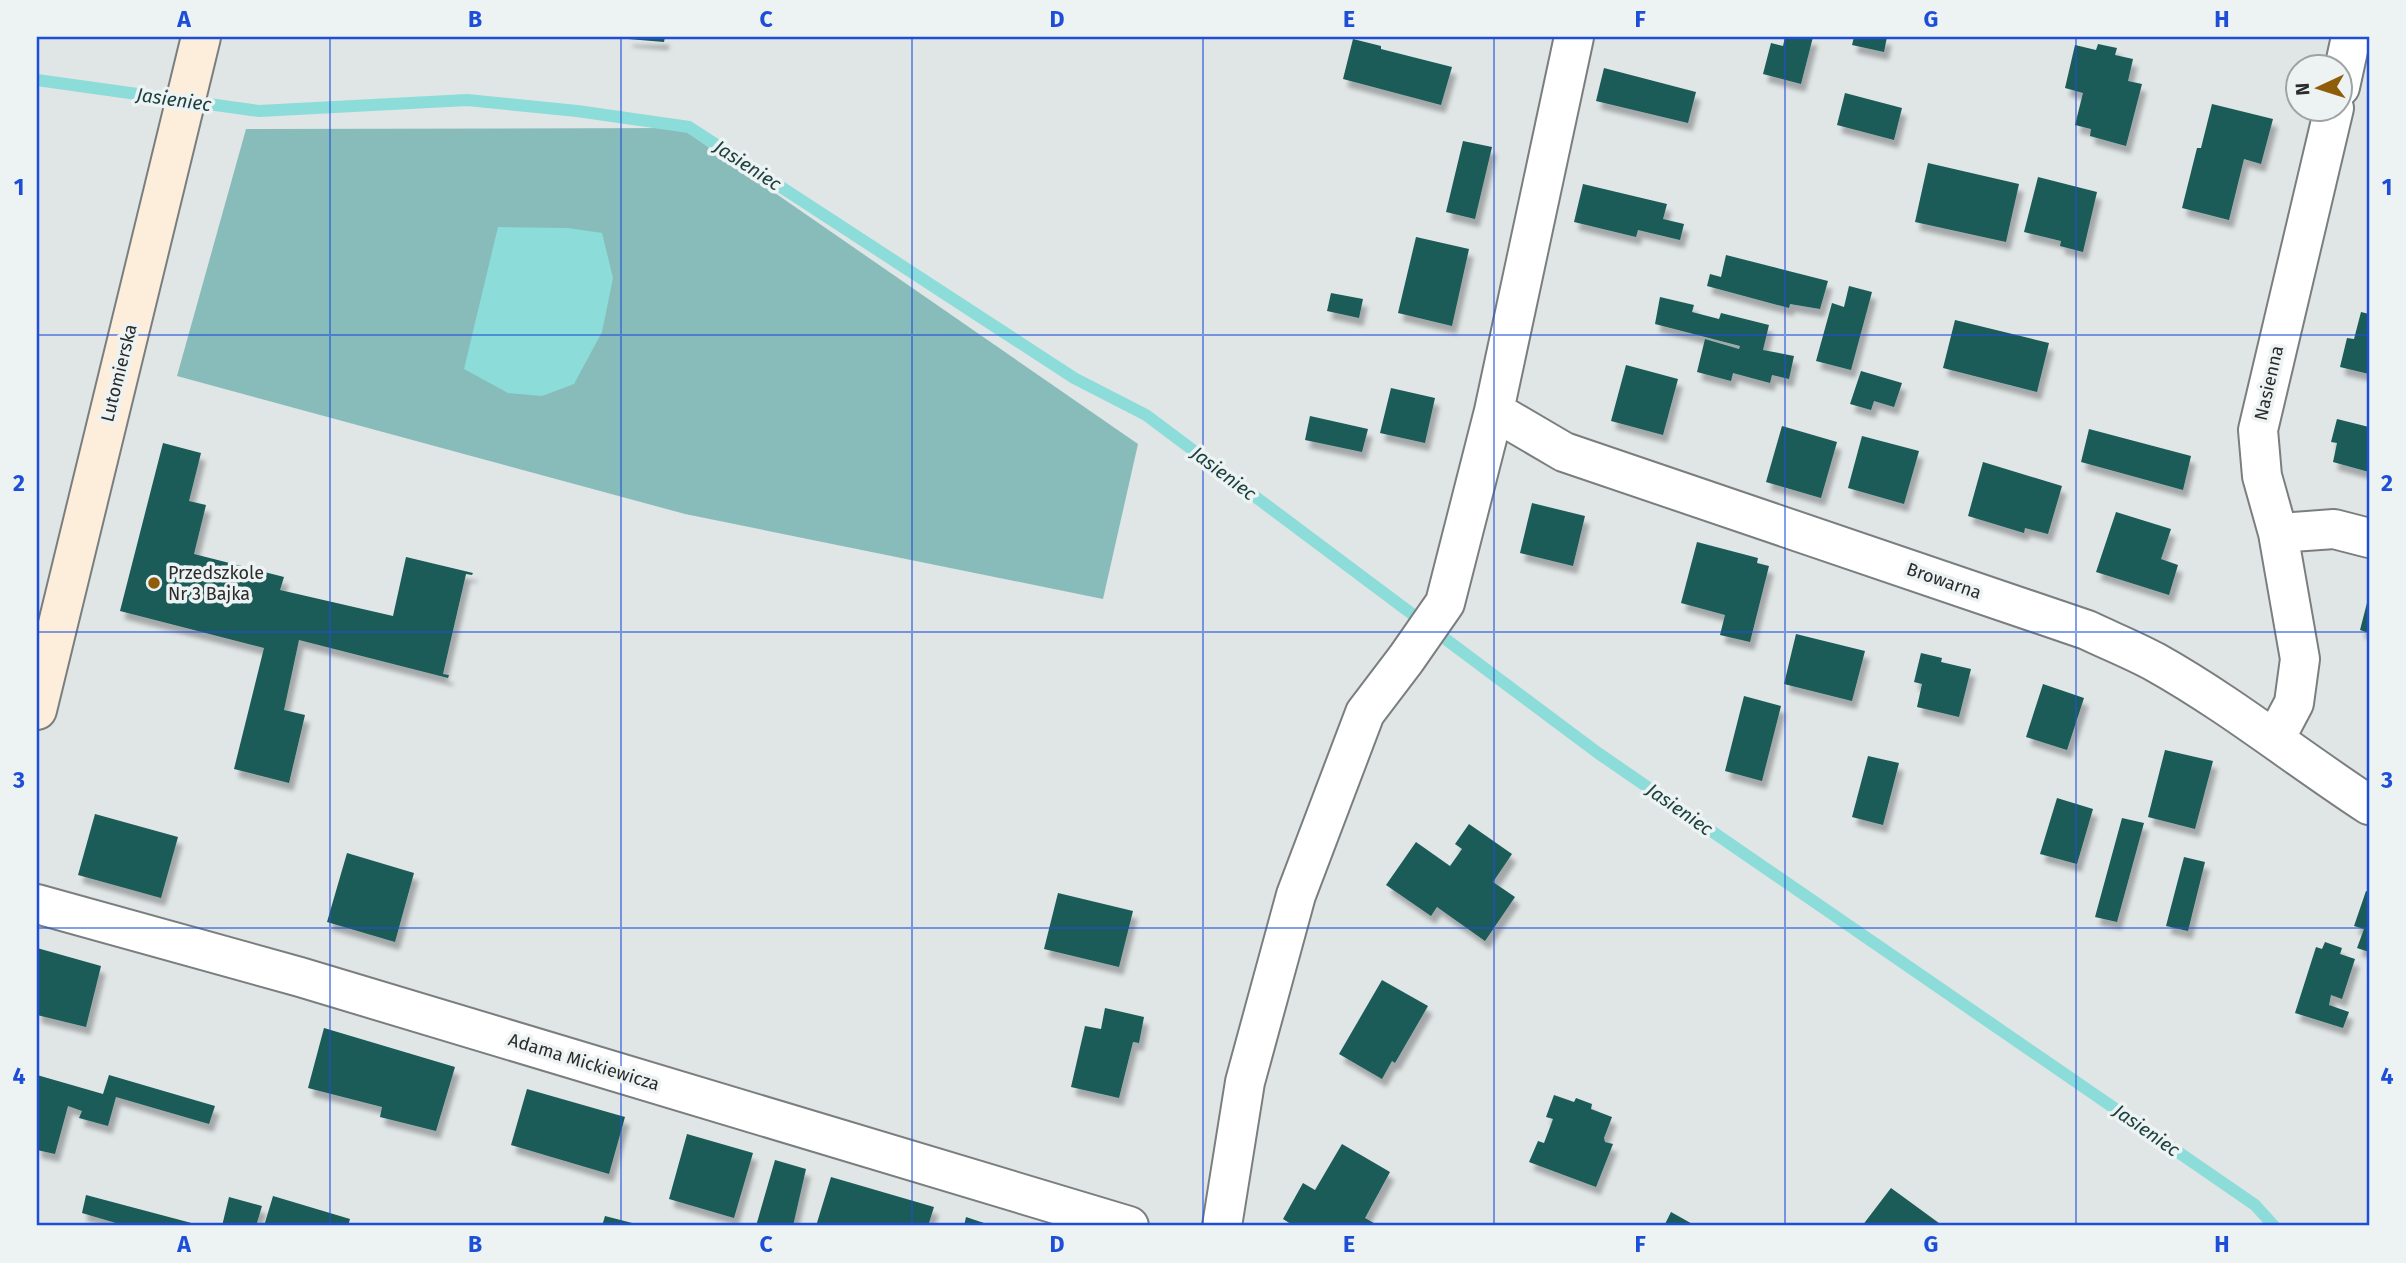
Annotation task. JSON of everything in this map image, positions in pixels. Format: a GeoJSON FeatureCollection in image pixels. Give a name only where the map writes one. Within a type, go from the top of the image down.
{"type":"FeatureCollection","features":[{"type":"Feature","properties":{"kind":"main road","name":"Lutomierska"},"geometry":{"type":"LineString","coordinates":[[37,710],[199,48]]}},
{"type":"Feature","properties":{"kind":"street"},"geometry":{"type":"LineString","coordinates":[[1222,1226],[1245,1082],[1296,895],[1364,713],[1406,659],[1444,603],[1494,411],[1574,37]]}},
{"type":"Feature","properties":{"kind":"street","name":"Nasienna"},"geometry":{"type":"LineString","coordinates":[[2276,739],[2294,703],[2300,659],[2278,533],[2262,476],[2258,430],[2331,122]]}},
{"type":"Feature","properties":{"kind":"street","name":"Browarna"},"geometry":{"type":"LineString","coordinates":[[1494,411],[1564,452],[2087,630],[2155,663],[2276,739],[2369,805]]}},
{"type":"Feature","properties":{"kind":"street"},"geometry":{"type":"LineString","coordinates":[[2278,533],[2334,529],[2369,538]]}},
{"type":"Feature","properties":{"kind":"street","name":"Adama Mickiewicza"},"geometry":{"type":"LineString","coordinates":[[37,904],[300,977],[1129,1226]]}},
{"type":"Feature","properties":{"kind":"shaded area"},"geometry":{"type":"Polygon","coordinates":[[[681,128],[1138,444],[1103,599],[685,514],[177,376],[246,129],[681,128]]]}},
{"type":"Feature","properties":{"kind":"shaded area"},"geometry":{"type":"Polygon","coordinates":[[[498,227],[568,228],[602,233],[613,278],[602,332],[574,384],[542,396],[508,393],[464,369],[498,227]]]}},
{"type":"Feature","properties":{"kind":"building"},"geometry":{"type":"Polygon","coordinates":[[[628,37],[665,37],[664,42],[628,37]]]}},
{"type":"Feature","properties":{"kind":"building"},"geometry":{"type":"Polygon","coordinates":[[[1785,37],[1813,37],[1801,84],[1763,74],[1771,43],[1783,46],[1785,37]]]}},
{"type":"Feature","properties":{"kind":"building"},"geometry":{"type":"Polygon","coordinates":[[[1854,37],[1887,37],[1884,52],[1852,45],[1854,37]]]}},
{"type":"Feature","properties":{"kind":"building"},"geometry":{"type":"Polygon","coordinates":[[[1353,39],[1452,67],[1441,105],[1343,79],[1353,39]]]}},
{"type":"Feature","properties":{"kind":"building"},"geometry":{"type":"Polygon","coordinates":[[[2098,44],[2117,48],[2115,55],[2133,59],[2128,81],[2142,84],[2126,146],[2090,136],[2091,129],[2075,125],[2083,93],[2065,88],[2075,45],[2096,50],[2098,44]]]}},
{"type":"Feature","properties":{"kind":"building"},"geometry":{"type":"Polygon","coordinates":[[[1604,68],[1696,92],[1688,123],[1596,101],[1604,68]]]}},
{"type":"Feature","properties":{"kind":"building"},"geometry":{"type":"Polygon","coordinates":[[[1845,93],[1902,108],[1894,140],[1837,125],[1845,93]]]}},
{"type":"Feature","properties":{"kind":"building"},"geometry":{"type":"Polygon","coordinates":[[[2212,104],[2273,119],[2261,164],[2244,159],[2229,220],[2182,208],[2197,148],[2201,148],[2212,104]]]}},
{"type":"Feature","properties":{"kind":"building"},"geometry":{"type":"Polygon","coordinates":[[[1463,141],[1492,147],[1475,219],[1446,212],[1463,141]]]}},
{"type":"Feature","properties":{"kind":"building"},"geometry":{"type":"Polygon","coordinates":[[[1928,163],[2019,184],[2006,242],[1915,222],[1928,163]]]}},
{"type":"Feature","properties":{"kind":"building"},"geometry":{"type":"Polygon","coordinates":[[[2038,177],[2097,192],[2083,252],[2060,246],[2061,241],[2024,232],[2038,177]]]}},
{"type":"Feature","properties":{"kind":"building"},"geometry":{"type":"Polygon","coordinates":[[[1583,184],[1667,204],[1663,219],[1684,224],[1680,240],[1638,230],[1636,237],[1574,222],[1583,184]]]}},
{"type":"Feature","properties":{"kind":"building"},"geometry":{"type":"Polygon","coordinates":[[[1416,237],[1469,249],[1452,326],[1398,313],[1416,237]]]}},
{"type":"Feature","properties":{"kind":"building"},"geometry":{"type":"Polygon","coordinates":[[[1726,255],[1828,281],[1820,309],[1790,304],[1789,308],[1707,286],[1710,274],[1721,277],[1726,255]]]}},
{"type":"Feature","properties":{"kind":"building"},"geometry":{"type":"Polygon","coordinates":[[[1849,286],[1872,292],[1851,370],[1816,361],[1832,303],[1844,307],[1849,286]]]}},
{"type":"Feature","properties":{"kind":"building"},"geometry":{"type":"Polygon","coordinates":[[[1331,293],[1363,299],[1359,318],[1327,311],[1331,293]]]}},
{"type":"Feature","properties":{"kind":"building"},"geometry":{"type":"Polygon","coordinates":[[[1660,297],[1694,305],[1692,312],[1719,319],[1721,313],[1769,325],[1763,350],[1794,356],[1789,379],[1772,375],[1770,383],[1733,373],[1731,381],[1697,372],[1705,339],[1739,349],[1740,346],[1655,324],[1660,297]]]}},
{"type":"Feature","properties":{"kind":"building"},"geometry":{"type":"Polygon","coordinates":[[[2361,312],[2369,314],[2369,374],[2340,367],[2347,338],[2354,339],[2361,312]]]}},
{"type":"Feature","properties":{"kind":"building"},"geometry":{"type":"Polygon","coordinates":[[[1955,320],[2049,343],[2037,392],[1943,368],[1955,320]]]}},
{"type":"Feature","properties":{"kind":"building"},"geometry":{"type":"Polygon","coordinates":[[[1626,365],[1678,379],[1663,435],[1611,421],[1626,365]]]}},
{"type":"Feature","properties":{"kind":"building"},"geometry":{"type":"Polygon","coordinates":[[[1861,371],[1902,383],[1894,407],[1874,401],[1871,410],[1850,404],[1861,371]]]}},
{"type":"Feature","properties":{"kind":"building"},"geometry":{"type":"Polygon","coordinates":[[[1391,388],[1435,398],[1425,443],[1380,433],[1391,388]]]}},
{"type":"Feature","properties":{"kind":"building"},"geometry":{"type":"Polygon","coordinates":[[[1310,416],[1368,429],[1362,452],[1305,440],[1310,416]]]}},
{"type":"Feature","properties":{"kind":"building"},"geometry":{"type":"Polygon","coordinates":[[[2337,419],[2369,427],[2369,472],[2333,462],[2337,443],[2331,442],[2337,419]]]}},
{"type":"Feature","properties":{"kind":"building"},"geometry":{"type":"Polygon","coordinates":[[[1782,426],[1837,442],[1821,498],[1766,482],[1782,426]]]}},
{"type":"Feature","properties":{"kind":"building"},"geometry":{"type":"Polygon","coordinates":[[[2089,429],[2191,456],[2183,490],[2081,462],[2089,429]]]}},
{"type":"Feature","properties":{"kind":"building"},"geometry":{"type":"Polygon","coordinates":[[[1862,436],[1919,451],[1904,504],[1848,488],[1862,436]]]}},
{"type":"Feature","properties":{"kind":"building"},"geometry":{"type":"Polygon","coordinates":[[[163,443],[201,453],[189,501],[206,505],[194,554],[284,577],[280,590],[393,616],[406,557],[473,573],[466,574],[443,674],[449,675],[448,678],[299,640],[284,710],[305,715],[289,783],[234,769],[264,648],[120,611],[163,443]]]}},
{"type":"Feature","properties":{"kind":"building"},"geometry":{"type":"Polygon","coordinates":[[[1983,462],[2062,486],[2048,534],[2025,528],[2024,533],[1968,516],[1983,462]]]}},
{"type":"Feature","properties":{"kind":"building"},"geometry":{"type":"Polygon","coordinates":[[[1532,503],[1585,516],[1573,566],[1520,553],[1532,503]]]}},
{"type":"Feature","properties":{"kind":"building"},"geometry":{"type":"Polygon","coordinates":[[[2116,512],[2171,529],[2161,559],[2178,565],[2169,595],[2096,572],[2116,512]]]}},
{"type":"Feature","properties":{"kind":"building"},"geometry":{"type":"Polygon","coordinates":[[[1697,542],[1758,558],[1757,563],[1769,566],[1750,642],[1720,635],[1725,615],[1681,603],[1697,542]]]}},
{"type":"Feature","properties":{"kind":"building"},"geometry":{"type":"Polygon","coordinates":[[[2369,599],[2369,633],[2360,630],[2369,599]]]}},
{"type":"Feature","properties":{"kind":"building"},"geometry":{"type":"Polygon","coordinates":[[[1796,634],[1865,651],[1852,701],[1784,684],[1796,634]]]}},
{"type":"Feature","properties":{"kind":"building"},"geometry":{"type":"Polygon","coordinates":[[[1921,653],[1942,658],[1941,662],[1971,669],[1959,717],[1917,707],[1922,684],[1914,682],[1921,653]]]}},
{"type":"Feature","properties":{"kind":"building"},"geometry":{"type":"Polygon","coordinates":[[[2043,684],[2084,698],[2067,750],[2026,737],[2043,684]]]}},
{"type":"Feature","properties":{"kind":"building"},"geometry":{"type":"Polygon","coordinates":[[[1744,696],[1781,706],[1762,781],[1725,771],[1744,696]]]}},
{"type":"Feature","properties":{"kind":"building"},"geometry":{"type":"Polygon","coordinates":[[[2165,750],[2213,761],[2195,829],[2148,817],[2165,750]]]}},
{"type":"Feature","properties":{"kind":"building"},"geometry":{"type":"Polygon","coordinates":[[[1868,756],[1899,763],[1883,825],[1852,817],[1868,756]]]}},
{"type":"Feature","properties":{"kind":"building"},"geometry":{"type":"Polygon","coordinates":[[[2057,798],[2093,809],[2077,864],[2040,854],[2057,798]]]}},
{"type":"Feature","properties":{"kind":"building"},"geometry":{"type":"Polygon","coordinates":[[[95,814],[178,837],[161,898],[78,875],[95,814]]]}},
{"type":"Feature","properties":{"kind":"building"},"geometry":{"type":"Polygon","coordinates":[[[2122,818],[2144,823],[2117,922],[2095,917],[2122,818]]]}},
{"type":"Feature","properties":{"kind":"building"},"geometry":{"type":"Polygon","coordinates":[[[1469,824],[1512,854],[1493,882],[1515,897],[1485,941],[1437,907],[1431,916],[1386,885],[1416,842],[1450,866],[1462,849],[1455,844],[1469,824]]]}},
{"type":"Feature","properties":{"kind":"building"},"geometry":{"type":"Polygon","coordinates":[[[347,853],[414,873],[395,942],[327,922],[347,853]]]}},
{"type":"Feature","properties":{"kind":"building"},"geometry":{"type":"Polygon","coordinates":[[[2184,857],[2205,862],[2188,931],[2166,926],[2184,857]]]}},
{"type":"Feature","properties":{"kind":"building"},"geometry":{"type":"Polygon","coordinates":[[[2366,891],[2369,892],[2369,952],[2357,948],[2364,929],[2354,926],[2366,891]]]}},
{"type":"Feature","properties":{"kind":"building"},"geometry":{"type":"Polygon","coordinates":[[[1058,893],[1133,911],[1119,967],[1044,949],[1058,893]]]}},
{"type":"Feature","properties":{"kind":"building"},"geometry":{"type":"Polygon","coordinates":[[[2325,942],[2342,948],[2340,954],[2355,959],[2342,999],[2331,995],[2329,1005],[2349,1012],[2343,1028],[2295,1013],[2316,947],[2322,949],[2325,942]]]}},
{"type":"Feature","properties":{"kind":"building"},"geometry":{"type":"Polygon","coordinates":[[[37,948],[101,966],[86,1027],[37,1015],[37,948]]]}},
{"type":"Feature","properties":{"kind":"building"},"geometry":{"type":"Polygon","coordinates":[[[1382,980],[1428,1006],[1395,1063],[1392,1061],[1382,1079],[1339,1054],[1382,980]]]}},
{"type":"Feature","properties":{"kind":"building"},"geometry":{"type":"Polygon","coordinates":[[[1105,1008],[1144,1017],[1139,1043],[1133,1042],[1119,1098],[1071,1087],[1085,1026],[1101,1029],[1105,1008]]]}},
{"type":"Feature","properties":{"kind":"building"},"geometry":{"type":"Polygon","coordinates":[[[324,1028],[455,1067],[436,1131],[380,1117],[382,1107],[308,1088],[324,1028]]]}},
{"type":"Feature","properties":{"kind":"building"},"geometry":{"type":"Polygon","coordinates":[[[37,1075],[103,1094],[109,1075],[215,1106],[209,1124],[116,1097],[108,1126],[79,1118],[82,1111],[68,1106],[55,1154],[37,1150],[37,1075]]]}},
{"type":"Feature","properties":{"kind":"building"},"geometry":{"type":"Polygon","coordinates":[[[527,1089],[625,1117],[609,1174],[511,1145],[527,1089]]]}},
{"type":"Feature","properties":{"kind":"building"},"geometry":{"type":"Polygon","coordinates":[[[1554,1095],[1574,1102],[1576,1098],[1592,1104],[1591,1109],[1612,1117],[1604,1138],[1605,1142],[1613,1144],[1596,1187],[1529,1162],[1538,1141],[1544,1143],[1553,1119],[1546,1117],[1554,1095]]]}},
{"type":"Feature","properties":{"kind":"building"},"geometry":{"type":"Polygon","coordinates":[[[687,1134],[753,1153],[734,1218],[669,1199],[687,1134]]]}},
{"type":"Feature","properties":{"kind":"building"},"geometry":{"type":"Polygon","coordinates":[[[1342,1144],[1390,1172],[1365,1218],[1379,1226],[1294,1226],[1283,1219],[1303,1183],[1315,1190],[1342,1144]]]}},
{"type":"Feature","properties":{"kind":"building"},"geometry":{"type":"Polygon","coordinates":[[[775,1160],[806,1169],[793,1226],[756,1226],[775,1160]]]}},
{"type":"Feature","properties":{"kind":"building"},"geometry":{"type":"Polygon","coordinates":[[[831,1177],[934,1207],[928,1226],[816,1226],[831,1177]]]}},
{"type":"Feature","properties":{"kind":"building"},"geometry":{"type":"Polygon","coordinates":[[[1891,1188],[1943,1226],[1862,1226],[1891,1188]]]}},
{"type":"Feature","properties":{"kind":"building"},"geometry":{"type":"Polygon","coordinates":[[[86,1195],[199,1226],[126,1226],[82,1213],[86,1195]]]}},
{"type":"Feature","properties":{"kind":"building"},"geometry":{"type":"Polygon","coordinates":[[[273,1196],[350,1219],[348,1226],[264,1226],[273,1196]]]}},
{"type":"Feature","properties":{"kind":"building"},"geometry":{"type":"Polygon","coordinates":[[[229,1197],[262,1206],[256,1226],[222,1226],[229,1197]]]}},
{"type":"Feature","properties":{"kind":"building"},"geometry":{"type":"Polygon","coordinates":[[[1671,1212],[1696,1226],[1664,1226],[1671,1212]]]}},
{"type":"Feature","properties":{"kind":"building"},"geometry":{"type":"Polygon","coordinates":[[[605,1216],[640,1225],[640,1226],[602,1226],[605,1216]]]}},
{"type":"Feature","properties":{"kind":"building"},"geometry":{"type":"Polygon","coordinates":[[[966,1217],[993,1226],[964,1226],[966,1217]]]}},
{"type":"Feature","properties":{"kind":"waterway","name":"Jasieniec"},"geometry":{"type":"LineString","coordinates":[[37,80],[259,111],[467,100],[577,111],[689,127],[1074,378],[1146,415],[1598,753],[2255,1205],[2274,1226]]}},
{"type":"Feature","properties":{"kind":"place","name":"Przedszkole Nr 3 Bajka"},"geometry":{"type":"Point","coordinates":[154,583]}}]}
